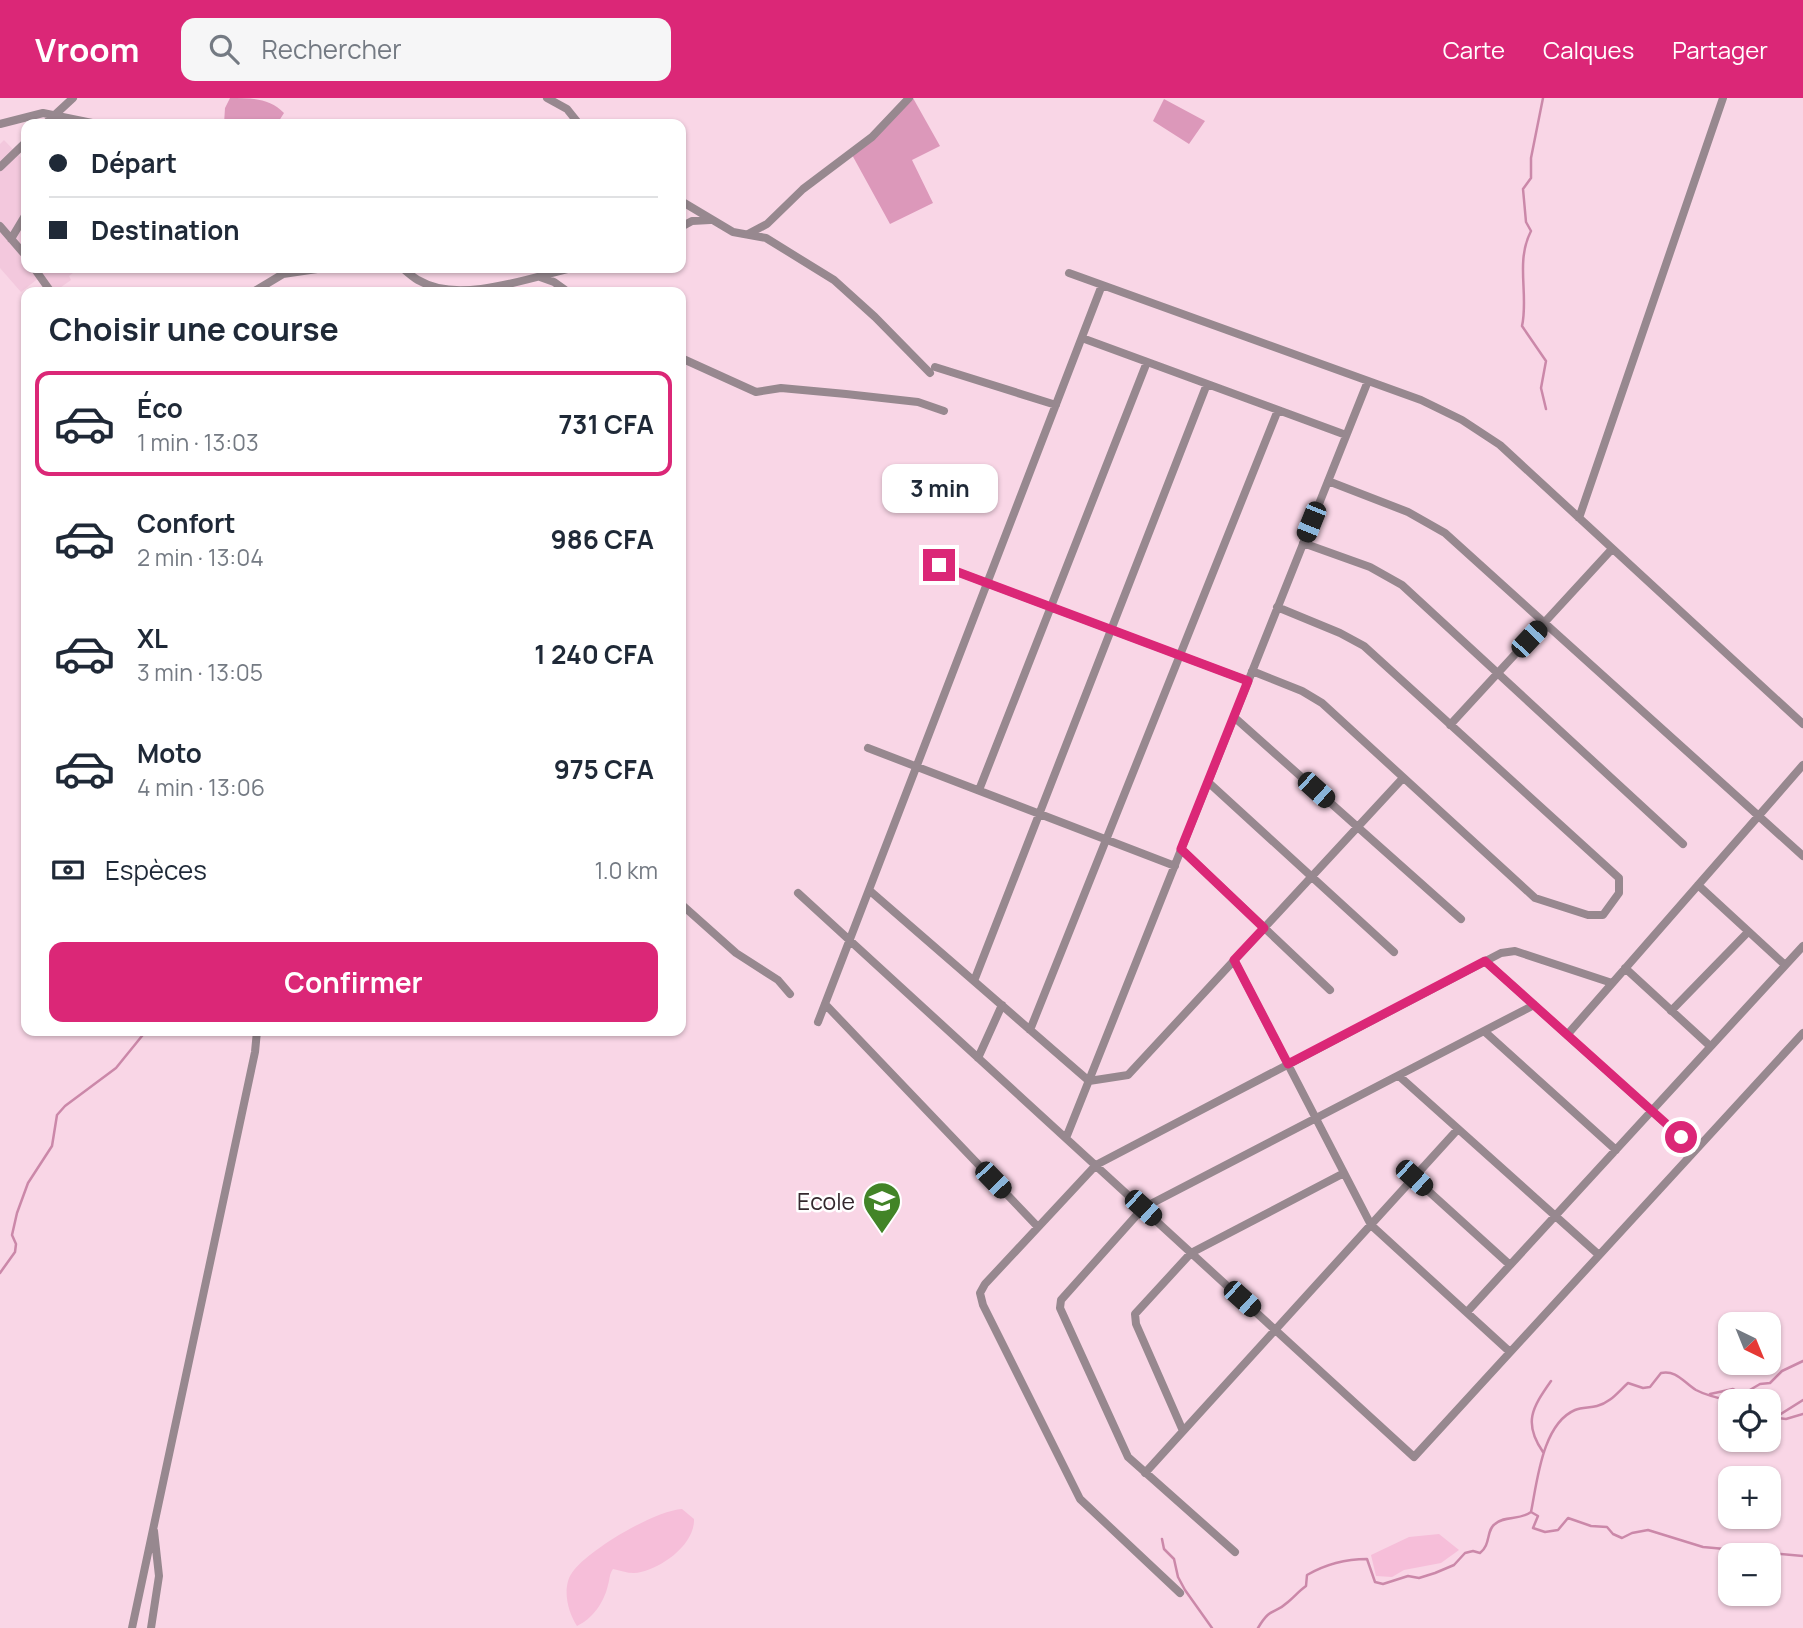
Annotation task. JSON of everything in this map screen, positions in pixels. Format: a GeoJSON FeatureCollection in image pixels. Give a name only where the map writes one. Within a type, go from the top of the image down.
{"type":"FeatureCollection","features":[{"type":"Feature","properties":{"kind":"street"},"geometry":{"type":"LineString","coordinates":[[51,119],[74,98]]}},
{"type":"Feature","properties":{"kind":"street"},"geometry":{"type":"LineString","coordinates":[[547,98],[567,109],[575,119]]}},
{"type":"Feature","properties":{"kind":"street"},"geometry":{"type":"LineString","coordinates":[[745,235],[767,224],[803,189],[872,137],[909,98]]}},
{"type":"Feature","properties":{"kind":"street"},"geometry":{"type":"LineString","coordinates":[[1579,517],[1723,98]]}},
{"type":"Feature","properties":{"kind":"street"},"geometry":{"type":"LineString","coordinates":[[0,124],[43,113],[77,119]]}},
{"type":"Feature","properties":{"kind":"street"},"geometry":{"type":"LineString","coordinates":[[56,119],[57,114]]}},
{"type":"Feature","properties":{"kind":"street"},"geometry":{"type":"LineString","coordinates":[[0,167],[21,147]]}},
{"type":"Feature","properties":{"kind":"street"},"geometry":{"type":"LineString","coordinates":[[686,204],[733,232],[766,238],[834,280],[932,370],[1056,405]]}},
{"type":"Feature","properties":{"kind":"street"},"geometry":{"type":"LineString","coordinates":[[686,225],[699,219],[713,220]]}},
{"type":"Feature","properties":{"kind":"street"},"geometry":{"type":"LineString","coordinates":[[11,239],[21,222]]}},
{"type":"Feature","properties":{"kind":"street"},"geometry":{"type":"LineString","coordinates":[[0,226],[21,250]]}},
{"type":"Feature","properties":{"kind":"street"},"geometry":{"type":"LineString","coordinates":[[262,287],[291,273]]}},
{"type":"Feature","properties":{"kind":"street"},"geometry":{"type":"LineString","coordinates":[[408,273],[420,282],[442,287]]}},
{"type":"Feature","properties":{"kind":"street"},"geometry":{"type":"LineString","coordinates":[[483,287],[547,273]]}},
{"type":"Feature","properties":{"kind":"street"},"geometry":{"type":"LineString","coordinates":[[1069,273],[1421,400],[1472,426],[1500,445],[1803,724]]}},
{"type":"Feature","properties":{"kind":"street"},"geometry":{"type":"LineString","coordinates":[[537,275],[561,287]]}},
{"type":"Feature","properties":{"kind":"street"},"geometry":{"type":"LineString","coordinates":[[818,1022],[1102,285]]}},
{"type":"Feature","properties":{"kind":"street"},"geometry":{"type":"LineString","coordinates":[[1082,338],[1346,435]]}},
{"type":"Feature","properties":{"kind":"street"},"geometry":{"type":"LineString","coordinates":[[686,360],[756,392],[781,388],[846,394],[918,402],[944,411]]}},
{"type":"Feature","properties":{"kind":"street"},"geometry":{"type":"LineString","coordinates":[[979,790],[1147,362]]}},
{"type":"Feature","properties":{"kind":"street"},"geometry":{"type":"LineString","coordinates":[[1066,1138],[1368,381]]}},
{"type":"Feature","properties":{"kind":"street"},"geometry":{"type":"LineString","coordinates":[[974,981],[1208,384]]}},
{"type":"Feature","properties":{"kind":"street"},"geometry":{"type":"LineString","coordinates":[[1030,1030],[1278,410]]}},
{"type":"Feature","properties":{"kind":"street"},"geometry":{"type":"LineString","coordinates":[[1328,481],[1408,512],[1445,533],[1803,856]]}},
{"type":"Feature","properties":{"kind":"street"},"geometry":{"type":"LineString","coordinates":[[1303,543],[1370,567],[1402,585],[1682,844]]}},
{"type":"Feature","properties":{"kind":"street"},"geometry":{"type":"LineString","coordinates":[[1450,724],[1612,549]]}},
{"type":"Feature","properties":{"kind":"street"},"geometry":{"type":"LineString","coordinates":[[939,565],[1248,681]]}},
{"type":"Feature","properties":{"kind":"street"},"geometry":{"type":"LineString","coordinates":[[1252,671],[1302,691],[1322,703],[1535,898],[1588,915],[1604,915],[1619,893],[1619,878],[1364,646],[1340,632],[1277,607]]}},
{"type":"Feature","properties":{"kind":"street"},"geometry":{"type":"LineString","coordinates":[[1234,717],[1461,919]]}},
{"type":"Feature","properties":{"kind":"street"},"geometry":{"type":"LineString","coordinates":[[868,748],[1175,866]]}},
{"type":"Feature","properties":{"kind":"street"},"geometry":{"type":"LineString","coordinates":[[1567,1035],[1803,765]]}},
{"type":"Feature","properties":{"kind":"street"},"geometry":{"type":"LineString","coordinates":[[869,890],[1089,1081],[1128,1075],[1403,778]]}},
{"type":"Feature","properties":{"kind":"street"},"geometry":{"type":"LineString","coordinates":[[1208,782],[1394,952]]}},
{"type":"Feature","properties":{"kind":"street"},"geometry":{"type":"LineString","coordinates":[[1181,849],[1330,990]]}},
{"type":"Feature","properties":{"kind":"street"},"geometry":{"type":"LineString","coordinates":[[1698,885],[1785,965]]}},
{"type":"Feature","properties":{"kind":"street"},"geometry":{"type":"LineString","coordinates":[[798,893],[1414,1457],[1803,1033]]}},
{"type":"Feature","properties":{"kind":"street"},"geometry":{"type":"LineString","coordinates":[[686,908],[736,953],[778,980],[790,994]]}},
{"type":"Feature","properties":{"kind":"street"},"geometry":{"type":"LineString","coordinates":[[1671,1011],[1748,932]]}},
{"type":"Feature","properties":{"kind":"street"},"geometry":{"type":"LineString","coordinates":[[1467,1312],[1803,946]]}},
{"type":"Feature","properties":{"kind":"street"},"geometry":{"type":"LineString","coordinates":[[1180,1593],[1080,1499],[983,1305],[979,1293],[985,1284],[1096,1165],[1501,953],[1515,951],[1612,983]]}},
{"type":"Feature","properties":{"kind":"street"},"geometry":{"type":"LineString","coordinates":[[1234,960],[1371,1225],[1510,1352]]}},
{"type":"Feature","properties":{"kind":"street"},"geometry":{"type":"LineString","coordinates":[[1485,961],[1695,1150]]}},
{"type":"Feature","properties":{"kind":"street"},"geometry":{"type":"LineString","coordinates":[[1625,968],[1710,1046]]}},
{"type":"Feature","properties":{"kind":"street"},"geometry":{"type":"LineString","coordinates":[[825,1004],[1038,1227]]}},
{"type":"Feature","properties":{"kind":"street"},"geometry":{"type":"LineString","coordinates":[[978,1058],[1002,1005]]}},
{"type":"Feature","properties":{"kind":"street"},"geometry":{"type":"LineString","coordinates":[[1235,1552],[1128,1457],[1060,1308],[1061,1300],[1143,1208],[1534,1005]]}},
{"type":"Feature","properties":{"kind":"street"},"geometry":{"type":"LineString","coordinates":[[1485,1031],[1616,1150]]}},
{"type":"Feature","properties":{"kind":"street"},"geometry":{"type":"LineString","coordinates":[[132,1628],[257,1036]]}},
{"type":"Feature","properties":{"kind":"street"},"geometry":{"type":"LineString","coordinates":[[1399,1076],[1599,1255]]}},
{"type":"Feature","properties":{"kind":"street"},"geometry":{"type":"LineString","coordinates":[[1145,1473],[1458,1129]]}},
{"type":"Feature","properties":{"kind":"street"},"geometry":{"type":"LineString","coordinates":[[1183,1431],[1136,1324],[1135,1314],[1191,1253],[1344,1173]]}},
{"type":"Feature","properties":{"kind":"street"},"geometry":{"type":"LineString","coordinates":[[1414,1178],[1510,1265]]}},
{"type":"Feature","properties":{"kind":"street"},"geometry":{"type":"LineString","coordinates":[[151,1628],[159,1576],[153,1524]]}},
{"type":"Feature","properties":{"kind":"shaded area"},"geometry":{"type":"Polygon","coordinates":[[[230,98],[253,99],[273,104],[284,113],[280,119],[224,119],[225,108],[230,98]]]}},
{"type":"Feature","properties":{"kind":"shaded area"},"geometry":{"type":"Polygon","coordinates":[[[909,98],[913,98],[940,146],[912,160],[933,203],[890,224],[851,153],[909,98]]]}},
{"type":"Feature","properties":{"kind":"shaded area"},"geometry":{"type":"Polygon","coordinates":[[[1164,99],[1205,121],[1189,144],[1153,121],[1164,99]]]}},
{"type":"Feature","properties":{"kind":"shaded area"},"geometry":{"type":"Polygon","coordinates":[[[4,140],[21,158],[21,273],[73,273],[69,276],[71,280],[61,287],[49,287],[40,277],[27,287],[21,287],[21,292],[0,268],[0,144],[4,140]]]}},
{"type":"Feature","properties":{"kind":"shaded area"},"geometry":{"type":"Polygon","coordinates":[[[682,1509],[694,1519],[693,1528],[676,1553],[659,1565],[641,1572],[613,1569],[600,1604],[588,1619],[577,1626],[570,1613],[567,1598],[568,1583],[574,1570],[595,1551],[624,1532],[656,1516],[682,1509]]]}},
{"type":"Feature","properties":{"kind":"shaded area"},"geometry":{"type":"Polygon","coordinates":[[[1439,1534],[1459,1550],[1441,1563],[1404,1570],[1392,1577],[1376,1576],[1371,1555],[1409,1537],[1439,1534]]]}},
{"type":"Feature","properties":{"kind":"waterway"},"geometry":{"type":"LineString","coordinates":[[1543,98],[1531,158],[1531,178],[1523,189],[1526,222],[1531,231],[1524,255],[1522,326],[1546,361],[1541,388],[1546,409]]}},
{"type":"Feature","properties":{"kind":"waterway"},"geometry":{"type":"LineString","coordinates":[[0,1273],[15,1252],[16,1244],[12,1235],[17,1213],[28,1183],[52,1146],[57,1115],[116,1068],[142,1036]]}},
{"type":"Feature","properties":{"kind":"waterway"},"geometry":{"type":"LineString","coordinates":[[1710,1394],[1733,1389],[1743,1394],[1760,1384],[1770,1383],[1782,1371],[1803,1361]]}},
{"type":"Feature","properties":{"kind":"waterway"},"geometry":{"type":"LineString","coordinates":[[1258,1628],[1262,1621],[1306,1586],[1307,1575],[1329,1565],[1367,1559],[1375,1582],[1383,1584],[1408,1576],[1419,1578],[1435,1573],[1454,1565],[1465,1553],[1480,1553],[1486,1546],[1490,1530],[1495,1524],[1531,1512],[1543,1455],[1555,1428],[1564,1417],[1575,1410],[1606,1402],[1628,1383],[1643,1388],[1650,1387],[1661,1373],[1671,1373],[1700,1392],[1718,1398]]}},
{"type":"Feature","properties":{"kind":"waterway"},"geometry":{"type":"LineString","coordinates":[[1543,1452],[1533,1432],[1532,1416],[1551,1381]]}},
{"type":"Feature","properties":{"kind":"waterway"},"geometry":{"type":"LineString","coordinates":[[1781,1414],[1803,1400]]}},
{"type":"Feature","properties":{"kind":"waterway"},"geometry":{"type":"LineString","coordinates":[[1781,1418],[1803,1414]]}},
{"type":"Feature","properties":{"kind":"waterway"},"geometry":{"type":"LineString","coordinates":[[1531,1512],[1538,1516],[1533,1528],[1545,1532],[1558,1530],[1568,1518],[1591,1526],[1607,1527],[1622,1538],[1648,1530],[1703,1547],[1803,1556]]}},
{"type":"Feature","properties":{"kind":"waterway"},"geometry":{"type":"LineString","coordinates":[[1162,1539],[1164,1549],[1174,1559],[1178,1577],[1185,1590],[1212,1628]]}},
{"type":"Feature","properties":{"kind":"place","name":"Ecole"},"geometry":{"type":"Point","coordinates":[882,1235]}},
{"type":"Feature","properties":{"kind":"route"},"geometry":{"type":"LineString","coordinates":[[939,565],[1248,681],[1181,849],[1264,928],[1234,960],[1288,1064],[1485,961],[1681,1137]]}}]}
